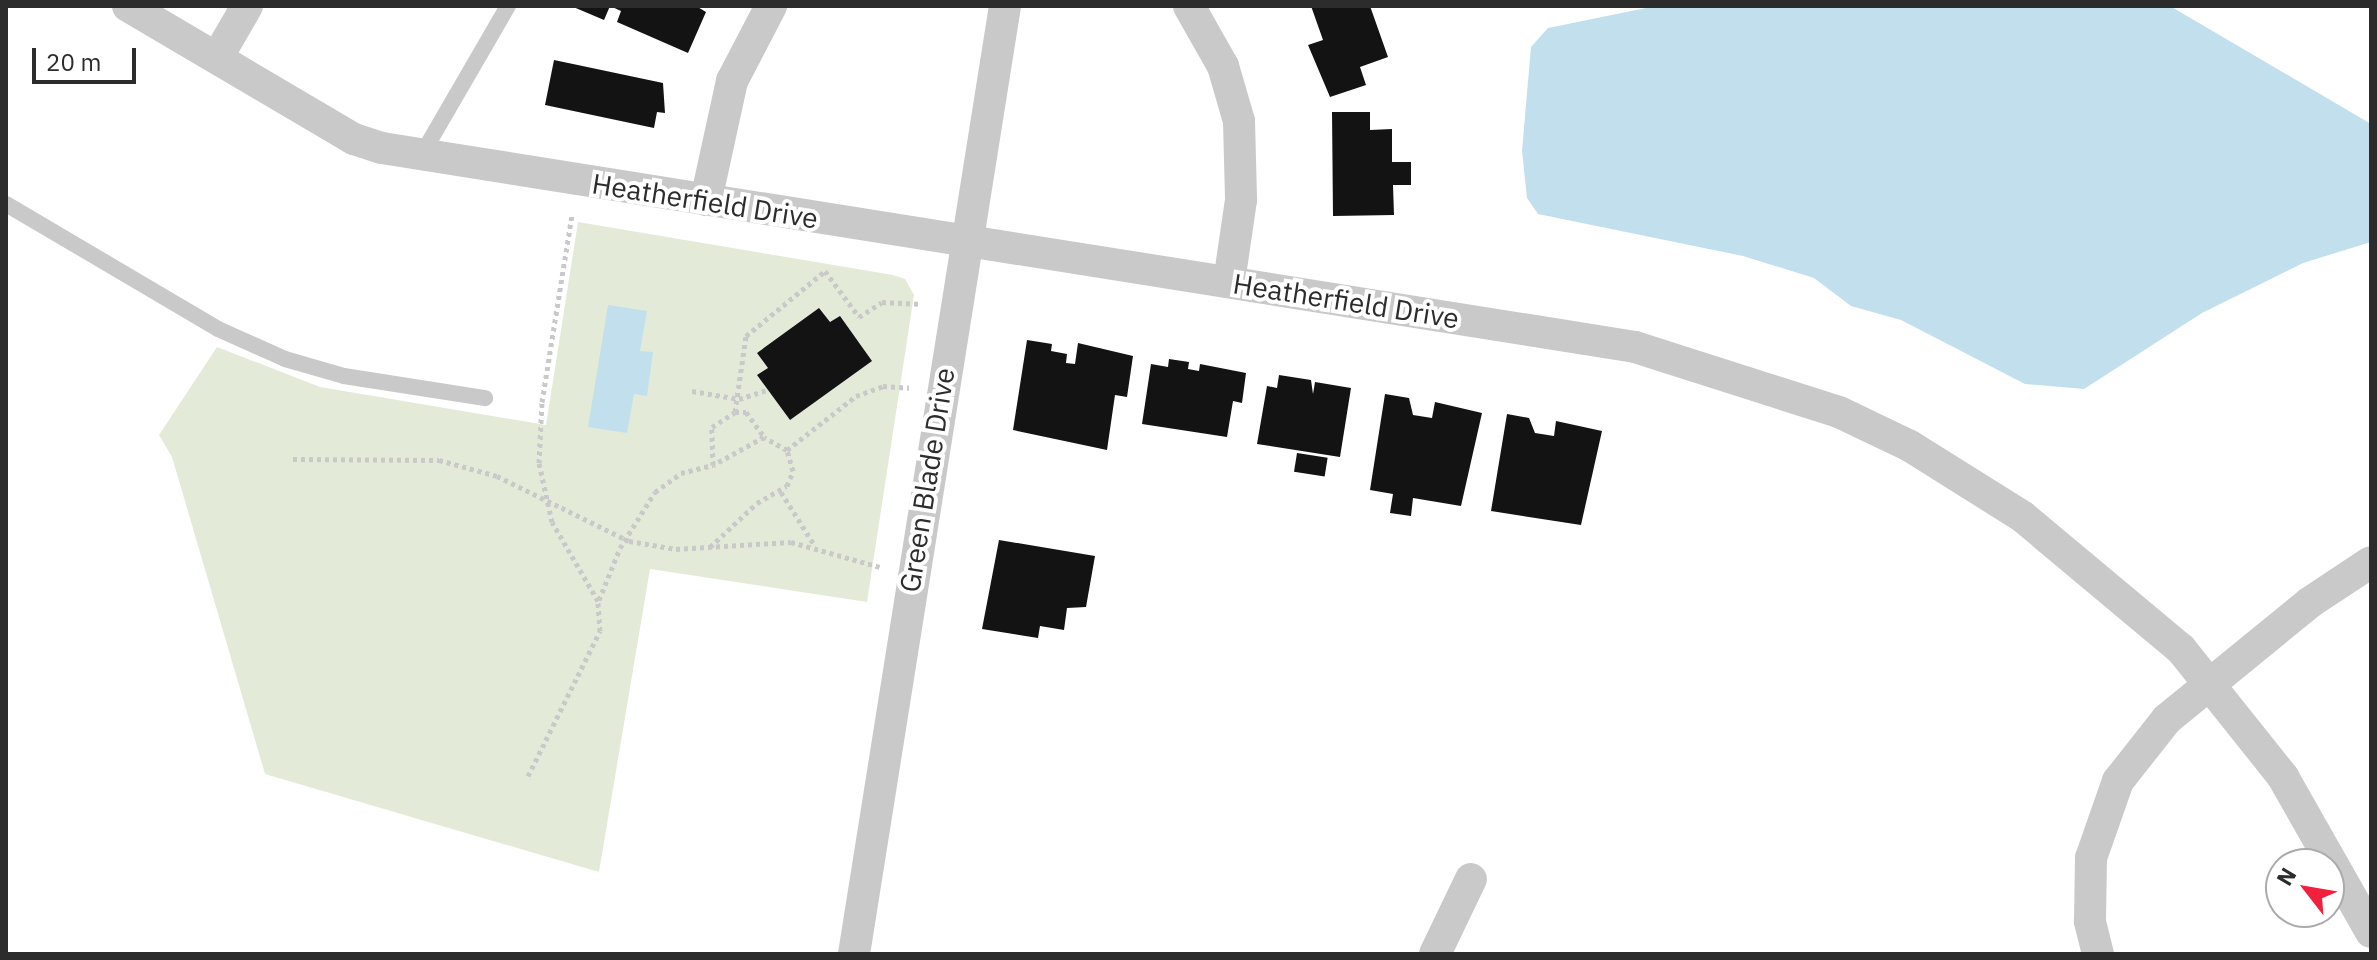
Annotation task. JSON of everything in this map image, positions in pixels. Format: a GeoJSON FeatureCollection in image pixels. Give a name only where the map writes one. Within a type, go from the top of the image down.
{"type":"FeatureCollection","features":[{"type":"Feature","properties":{"kind":"street","name":"Heatherfield Drive"},"geometry":{"type":"LineString","coordinates":[[128,6],[354,139],[421,156],[1635,347],[1839,412],[1939,463],[2062,544],[2211,683],[2283,777],[2371,932]]}},
{"type":"Feature","properties":{"kind":"street"},"geometry":{"type":"LineString","coordinates":[[217,58],[247,6]]}},
{"type":"Feature","properties":{"kind":"street"},"geometry":{"type":"LineString","coordinates":[[706,200],[732,81],[771,6]]}},
{"type":"Feature","properties":{"kind":"street","name":"Green Blade Drive"},"geometry":{"type":"LineString","coordinates":[[854,954],[1005,6]]}},
{"type":"Feature","properties":{"kind":"street"},"geometry":{"type":"LineString","coordinates":[[1189,6],[1223,66],[1239,121],[1241,200],[1229,282]]}},
{"type":"Feature","properties":{"kind":"street"},"geometry":{"type":"LineString","coordinates":[[2098,954],[2088,893],[2105,807],[2167,719],[2371,562]]}},
{"type":"Feature","properties":{"kind":"street"},"geometry":{"type":"LineString","coordinates":[[1435,954],[1471,879]]}},
{"type":"Feature","properties":{"kind":"lane"},"geometry":{"type":"LineString","coordinates":[[421,156],[508,6]]}},
{"type":"Feature","properties":{"kind":"lane"},"geometry":{"type":"LineString","coordinates":[[6,204],[218,329],[285,359],[344,376],[485,398]]}},
{"type":"Feature","properties":{"kind":"path"},"geometry":{"type":"LineString","coordinates":[[572,215],[539,424],[545,501],[598,601]]}},
{"type":"Feature","properties":{"kind":"path"},"geometry":{"type":"LineString","coordinates":[[735,412],[742,344],[752,327],[825,271],[859,317],[882,302],[922,304]]}},
{"type":"Feature","properties":{"kind":"path"},"geometry":{"type":"LineString","coordinates":[[787,450],[856,396],[883,386],[909,388]]}},
{"type":"Feature","properties":{"kind":"path"},"geometry":{"type":"LineString","coordinates":[[692,391],[735,398],[766,390]]}},
{"type":"Feature","properties":{"kind":"path"},"geometry":{"type":"LineString","coordinates":[[735,412],[754,418],[764,437],[787,450]]}},
{"type":"Feature","properties":{"kind":"path"},"geometry":{"type":"LineString","coordinates":[[713,465],[712,427],[735,412]]}},
{"type":"Feature","properties":{"kind":"path"},"geometry":{"type":"LineString","coordinates":[[528,776],[553,714],[596,646],[598,601],[625,539],[655,492],[681,473],[713,465],[764,437]]}},
{"type":"Feature","properties":{"kind":"path"},"geometry":{"type":"LineString","coordinates":[[708,548],[757,503],[781,492],[792,479],[787,450]]}},
{"type":"Feature","properties":{"kind":"path"},"geometry":{"type":"LineString","coordinates":[[293,459],[439,460],[475,467],[625,539],[676,549],[774,541],[816,547],[880,567]]}},
{"type":"Feature","properties":{"kind":"path"},"geometry":{"type":"LineString","coordinates":[[781,492],[816,547]]}},
{"type":"Feature","properties":{"kind":"green space"},"geometry":{"type":"Polygon","coordinates":[[[578,222],[893,275],[905,279],[914,295],[867,602],[650,569],[599,872],[265,774],[172,457],[159,435],[217,347],[320,387],[546,425],[578,222]]]}},
{"type":"Feature","properties":{"kind":"water"},"geometry":{"type":"Polygon","coordinates":[[[1656,6],[2170,6],[2371,124],[2371,242],[2303,263],[2202,313],[2084,389],[2025,384],[1901,320],[1851,306],[1814,278],[1743,256],[1538,214],[1527,198],[1522,151],[1531,47],[1548,28],[1656,6]]]}},
{"type":"Feature","properties":{"kind":"water"},"geometry":{"type":"Polygon","coordinates":[[[608,305],[647,311],[640,351],[653,352],[647,396],[634,394],[627,433],[588,427],[608,305]]]}},
{"type":"Feature","properties":{"kind":"building"},"geometry":{"type":"Polygon","coordinates":[[[571,6],[610,6],[604,20],[571,6]]]}},
{"type":"Feature","properties":{"kind":"building"},"geometry":{"type":"Polygon","coordinates":[[[610,6],[696,6],[706,12],[688,53],[617,22],[621,11],[610,6]]]}},
{"type":"Feature","properties":{"kind":"building"},"geometry":{"type":"Polygon","coordinates":[[[1311,6],[1370,6],[1388,57],[1360,67],[1366,85],[1330,97],[1308,45],[1323,40],[1311,6]]]}},
{"type":"Feature","properties":{"kind":"building"},"geometry":{"type":"Polygon","coordinates":[[[554,60],[663,83],[665,113],[657,112],[654,128],[545,105],[554,60]]]}},
{"type":"Feature","properties":{"kind":"building"},"geometry":{"type":"Polygon","coordinates":[[[1332,112],[1370,112],[1370,130],[1392,129],[1392,162],[1411,162],[1411,185],[1393,185],[1394,215],[1333,216],[1332,112]]]}},
{"type":"Feature","properties":{"kind":"building"},"geometry":{"type":"Polygon","coordinates":[[[819,308],[830,322],[840,316],[872,361],[790,420],[757,375],[768,368],[757,353],[819,308]]]}},
{"type":"Feature","properties":{"kind":"building"},"geometry":{"type":"Polygon","coordinates":[[[1027,340],[1052,344],[1051,351],[1067,354],[1066,363],[1075,364],[1078,343],[1133,356],[1127,397],[1115,395],[1107,450],[1013,430],[1027,340]]]}},
{"type":"Feature","properties":{"kind":"building"},"geometry":{"type":"Polygon","coordinates":[[[1169,359],[1189,362],[1188,369],[1199,371],[1200,364],[1246,373],[1242,403],[1233,401],[1227,437],[1142,424],[1151,364],[1168,367],[1169,359]]]}},
{"type":"Feature","properties":{"kind":"building"},"geometry":{"type":"Polygon","coordinates":[[[1279,375],[1311,380],[1313,394],[1315,382],[1351,388],[1340,457],[1257,444],[1267,386],[1277,388],[1279,375]]]}},
{"type":"Feature","properties":{"kind":"building"},"geometry":{"type":"Polygon","coordinates":[[[1385,394],[1409,398],[1413,415],[1432,418],[1435,402],[1482,413],[1461,506],[1413,498],[1411,516],[1390,513],[1393,494],[1370,490],[1385,394]]]}},
{"type":"Feature","properties":{"kind":"building"},"geometry":{"type":"Polygon","coordinates":[[[1507,414],[1529,418],[1535,433],[1554,436],[1556,421],[1602,431],[1581,525],[1491,511],[1507,414]]]}},
{"type":"Feature","properties":{"kind":"building"},"geometry":{"type":"Polygon","coordinates":[[[1297,453],[1328,458],[1325,477],[1294,472],[1297,453]]]}},
{"type":"Feature","properties":{"kind":"building"},"geometry":{"type":"Polygon","coordinates":[[[999,540],[1095,556],[1086,607],[1067,608],[1064,630],[1040,626],[1038,638],[982,629],[999,540]]]}}]}
